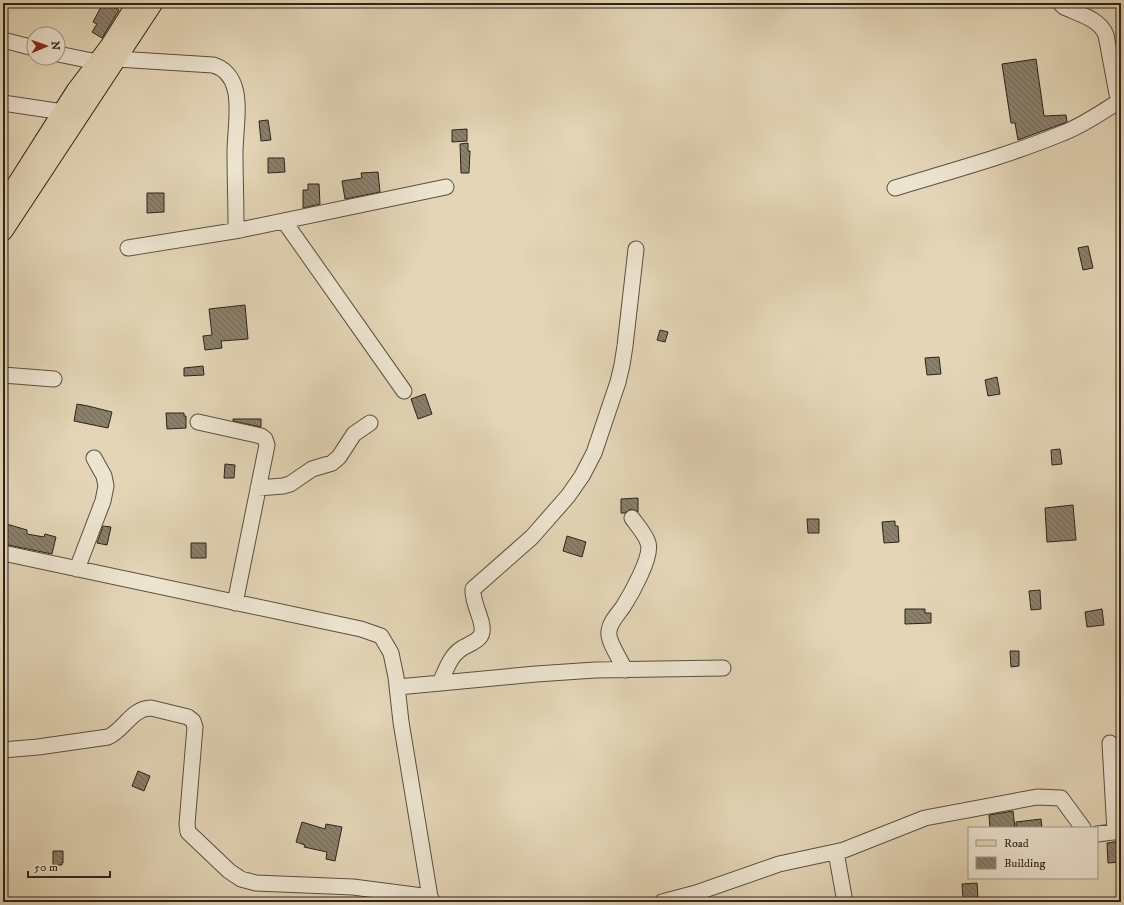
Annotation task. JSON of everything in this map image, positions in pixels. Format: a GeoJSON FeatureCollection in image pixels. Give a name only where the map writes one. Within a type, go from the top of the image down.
{"type":"FeatureCollection","features":[{"type":"Feature","properties":{"kind":"main road"},"geometry":{"type":"LineString","coordinates":[[3,206],[137,3]]}},
{"type":"Feature","properties":{"kind":"main road"},"geometry":{"type":"LineString","coordinates":[[3,231],[153,3]]}},
{"type":"Feature","properties":{"kind":"street"},"geometry":{"type":"LineString","coordinates":[[895,188],[994,158],[1063,133],[1078,126],[1121,100],[1117,94],[1104,28],[1097,22],[1064,8],[1059,3]]}},
{"type":"Feature","properties":{"kind":"street"},"geometry":{"type":"LineString","coordinates":[[3,40],[26,46]]}},
{"type":"Feature","properties":{"kind":"street"},"geometry":{"type":"LineString","coordinates":[[66,56],[98,62]]}},
{"type":"Feature","properties":{"kind":"street"},"geometry":{"type":"LineString","coordinates":[[117,59],[213,64],[220,67],[227,73],[235,88],[237,98],[235,154],[236,224],[240,230]]}},
{"type":"Feature","properties":{"kind":"street"},"geometry":{"type":"LineString","coordinates":[[3,103],[64,112]]}},
{"type":"Feature","properties":{"kind":"street"},"geometry":{"type":"LineString","coordinates":[[128,248],[240,230],[446,187]]}},
{"type":"Feature","properties":{"kind":"street"},"geometry":{"type":"LineString","coordinates":[[284,221],[404,390]]}},
{"type":"Feature","properties":{"kind":"street"},"geometry":{"type":"LineString","coordinates":[[440,683],[455,654],[477,640],[482,634],[482,628],[472,597],[473,589],[532,537],[568,496],[582,476],[594,453],[618,382],[622,365],[636,249]]}},
{"type":"Feature","properties":{"kind":"street"},"geometry":{"type":"LineString","coordinates":[[3,375],[54,379]]}},
{"type":"Feature","properties":{"kind":"street"},"geometry":{"type":"LineString","coordinates":[[198,422],[262,436],[267,445],[235,603]]}},
{"type":"Feature","properties":{"kind":"street"},"geometry":{"type":"LineString","coordinates":[[258,488],[290,484],[312,469],[332,463],[339,457],[354,434],[370,423]]}},
{"type":"Feature","properties":{"kind":"street"},"geometry":{"type":"LineString","coordinates":[[77,569],[103,501],[106,486],[104,476],[94,458]]}},
{"type":"Feature","properties":{"kind":"street"},"geometry":{"type":"LineString","coordinates":[[625,670],[609,638],[609,631],[611,624],[631,594],[648,558],[649,549],[648,543],[632,518]]}},
{"type":"Feature","properties":{"kind":"street"},"geometry":{"type":"LineString","coordinates":[[3,553],[361,629],[381,636],[391,653],[398,688],[401,722],[432,899],[354,888],[256,883],[241,880],[229,871],[188,832],[195,727],[193,721],[188,717],[151,708],[145,708],[139,711],[114,735],[108,737],[38,747],[3,750]]}},
{"type":"Feature","properties":{"kind":"street"},"geometry":{"type":"LineString","coordinates":[[398,688],[536,674],[723,668]]}},
{"type":"Feature","properties":{"kind":"street"},"geometry":{"type":"LineString","coordinates":[[1098,834],[1118,831],[1110,743]]}},
{"type":"Feature","properties":{"kind":"street"},"geometry":{"type":"LineString","coordinates":[[662,902],[698,898],[779,864],[844,850],[925,818],[1037,797],[1060,798],[1082,827]]}},
{"type":"Feature","properties":{"kind":"street"},"geometry":{"type":"LineString","coordinates":[[836,852],[845,902]]}},
{"type":"Feature","properties":{"kind":"building"},"geometry":{"type":"Polygon","coordinates":[[[103,3],[106,3],[119,10],[102,38],[92,32],[97,24],[93,22],[103,3]]]}},
{"type":"Feature","properties":{"kind":"building"},"geometry":{"type":"Polygon","coordinates":[[[1036,59],[1044,116],[1066,115],[1067,122],[1018,140],[1015,123],[1011,123],[1002,64],[1036,59]]]}},
{"type":"Feature","properties":{"kind":"building"},"geometry":{"type":"Polygon","coordinates":[[[268,120],[271,140],[261,141],[259,121],[268,120]]]}},
{"type":"Feature","properties":{"kind":"building"},"geometry":{"type":"Polygon","coordinates":[[[467,129],[467,141],[452,142],[452,130],[467,129]]]}},
{"type":"Feature","properties":{"kind":"building"},"geometry":{"type":"Polygon","coordinates":[[[468,143],[468,151],[470,151],[469,173],[461,173],[460,144],[468,143]]]}},
{"type":"Feature","properties":{"kind":"building"},"geometry":{"type":"Polygon","coordinates":[[[268,158],[284,158],[285,172],[268,173],[268,158]]]}},
{"type":"Feature","properties":{"kind":"building"},"geometry":{"type":"Polygon","coordinates":[[[378,172],[380,192],[345,199],[342,181],[362,178],[361,173],[378,172]]]}},
{"type":"Feature","properties":{"kind":"building"},"geometry":{"type":"Polygon","coordinates":[[[308,184],[319,184],[320,204],[303,208],[303,190],[308,190],[308,184]]]}},
{"type":"Feature","properties":{"kind":"building"},"geometry":{"type":"Polygon","coordinates":[[[147,193],[164,193],[164,212],[147,213],[147,193]]]}},
{"type":"Feature","properties":{"kind":"building"},"geometry":{"type":"Polygon","coordinates":[[[1088,246],[1093,268],[1083,270],[1078,248],[1088,246]]]}},
{"type":"Feature","properties":{"kind":"building"},"geometry":{"type":"Polygon","coordinates":[[[245,305],[248,339],[221,341],[222,348],[205,350],[203,336],[212,335],[209,309],[245,305]]]}},
{"type":"Feature","properties":{"kind":"building"},"geometry":{"type":"Polygon","coordinates":[[[660,330],[668,332],[665,342],[657,340],[660,330]]]}},
{"type":"Feature","properties":{"kind":"building"},"geometry":{"type":"Polygon","coordinates":[[[939,357],[941,374],[927,375],[925,358],[939,357]]]}},
{"type":"Feature","properties":{"kind":"building"},"geometry":{"type":"Polygon","coordinates":[[[203,366],[204,375],[184,376],[184,368],[203,366]]]}},
{"type":"Feature","properties":{"kind":"building"},"geometry":{"type":"Polygon","coordinates":[[[997,377],[1000,394],[988,396],[985,380],[997,377]]]}},
{"type":"Feature","properties":{"kind":"building"},"geometry":{"type":"Polygon","coordinates":[[[425,394],[432,414],[418,419],[411,399],[425,394]]]}},
{"type":"Feature","properties":{"kind":"building"},"geometry":{"type":"Polygon","coordinates":[[[77,404],[112,412],[108,428],[74,421],[77,404]]]}},
{"type":"Feature","properties":{"kind":"building"},"geometry":{"type":"Polygon","coordinates":[[[166,413],[184,413],[184,416],[186,416],[186,428],[167,429],[166,413]]]}},
{"type":"Feature","properties":{"kind":"building"},"geometry":{"type":"Polygon","coordinates":[[[233,419],[261,419],[261,427],[233,421],[233,419]]]}},
{"type":"Feature","properties":{"kind":"building"},"geometry":{"type":"Polygon","coordinates":[[[1060,449],[1062,464],[1052,465],[1051,450],[1060,449]]]}},
{"type":"Feature","properties":{"kind":"building"},"geometry":{"type":"Polygon","coordinates":[[[225,464],[235,465],[234,478],[224,478],[225,464]]]}},
{"type":"Feature","properties":{"kind":"building"},"geometry":{"type":"Polygon","coordinates":[[[638,498],[638,512],[631,509],[625,513],[621,513],[621,499],[638,498]]]}},
{"type":"Feature","properties":{"kind":"building"},"geometry":{"type":"Polygon","coordinates":[[[1073,505],[1076,540],[1047,542],[1045,508],[1073,505]]]}},
{"type":"Feature","properties":{"kind":"building"},"geometry":{"type":"Polygon","coordinates":[[[807,519],[819,519],[819,533],[808,533],[807,519]]]}},
{"type":"Feature","properties":{"kind":"building"},"geometry":{"type":"Polygon","coordinates":[[[895,521],[895,526],[898,526],[899,542],[884,543],[882,522],[895,521]]]}},
{"type":"Feature","properties":{"kind":"building"},"geometry":{"type":"Polygon","coordinates":[[[3,523],[27,530],[27,534],[44,537],[45,534],[56,537],[52,554],[3,544],[3,523]]]}},
{"type":"Feature","properties":{"kind":"building"},"geometry":{"type":"Polygon","coordinates":[[[103,526],[111,527],[107,545],[97,543],[103,526]]]}},
{"type":"Feature","properties":{"kind":"building"},"geometry":{"type":"Polygon","coordinates":[[[567,536],[586,542],[582,557],[563,551],[567,536]]]}},
{"type":"Feature","properties":{"kind":"building"},"geometry":{"type":"Polygon","coordinates":[[[191,543],[206,543],[206,558],[191,558],[191,543]]]}},
{"type":"Feature","properties":{"kind":"building"},"geometry":{"type":"Polygon","coordinates":[[[1040,590],[1041,609],[1031,610],[1029,591],[1040,590]]]}},
{"type":"Feature","properties":{"kind":"building"},"geometry":{"type":"Polygon","coordinates":[[[905,609],[925,609],[925,613],[931,613],[931,623],[905,624],[905,609]]]}},
{"type":"Feature","properties":{"kind":"building"},"geometry":{"type":"Polygon","coordinates":[[[1102,609],[1104,625],[1087,627],[1085,612],[1102,609]]]}},
{"type":"Feature","properties":{"kind":"building"},"geometry":{"type":"Polygon","coordinates":[[[1010,651],[1019,651],[1019,666],[1011,667],[1010,651]]]}},
{"type":"Feature","properties":{"kind":"building"},"geometry":{"type":"Polygon","coordinates":[[[138,771],[150,776],[144,791],[132,786],[138,771]]]}},
{"type":"Feature","properties":{"kind":"building"},"geometry":{"type":"Polygon","coordinates":[[[1013,811],[1015,827],[990,827],[989,815],[1013,811]]]}},
{"type":"Feature","properties":{"kind":"building"},"geometry":{"type":"Polygon","coordinates":[[[1041,819],[1042,827],[1016,827],[1016,822],[1041,819]]]}},
{"type":"Feature","properties":{"kind":"building"},"geometry":{"type":"Polygon","coordinates":[[[302,822],[325,829],[326,824],[342,827],[335,861],[326,859],[327,852],[304,847],[305,845],[296,842],[302,822]]]}},
{"type":"Feature","properties":{"kind":"building"},"geometry":{"type":"Polygon","coordinates":[[[1121,841],[1121,862],[1108,863],[1107,843],[1121,841]]]}},
{"type":"Feature","properties":{"kind":"building"},"geometry":{"type":"Polygon","coordinates":[[[53,851],[63,851],[62,865],[53,865],[53,851]]]}},
{"type":"Feature","properties":{"kind":"building"},"geometry":{"type":"Polygon","coordinates":[[[977,883],[978,898],[963,899],[962,884],[977,883]]]}}]}
